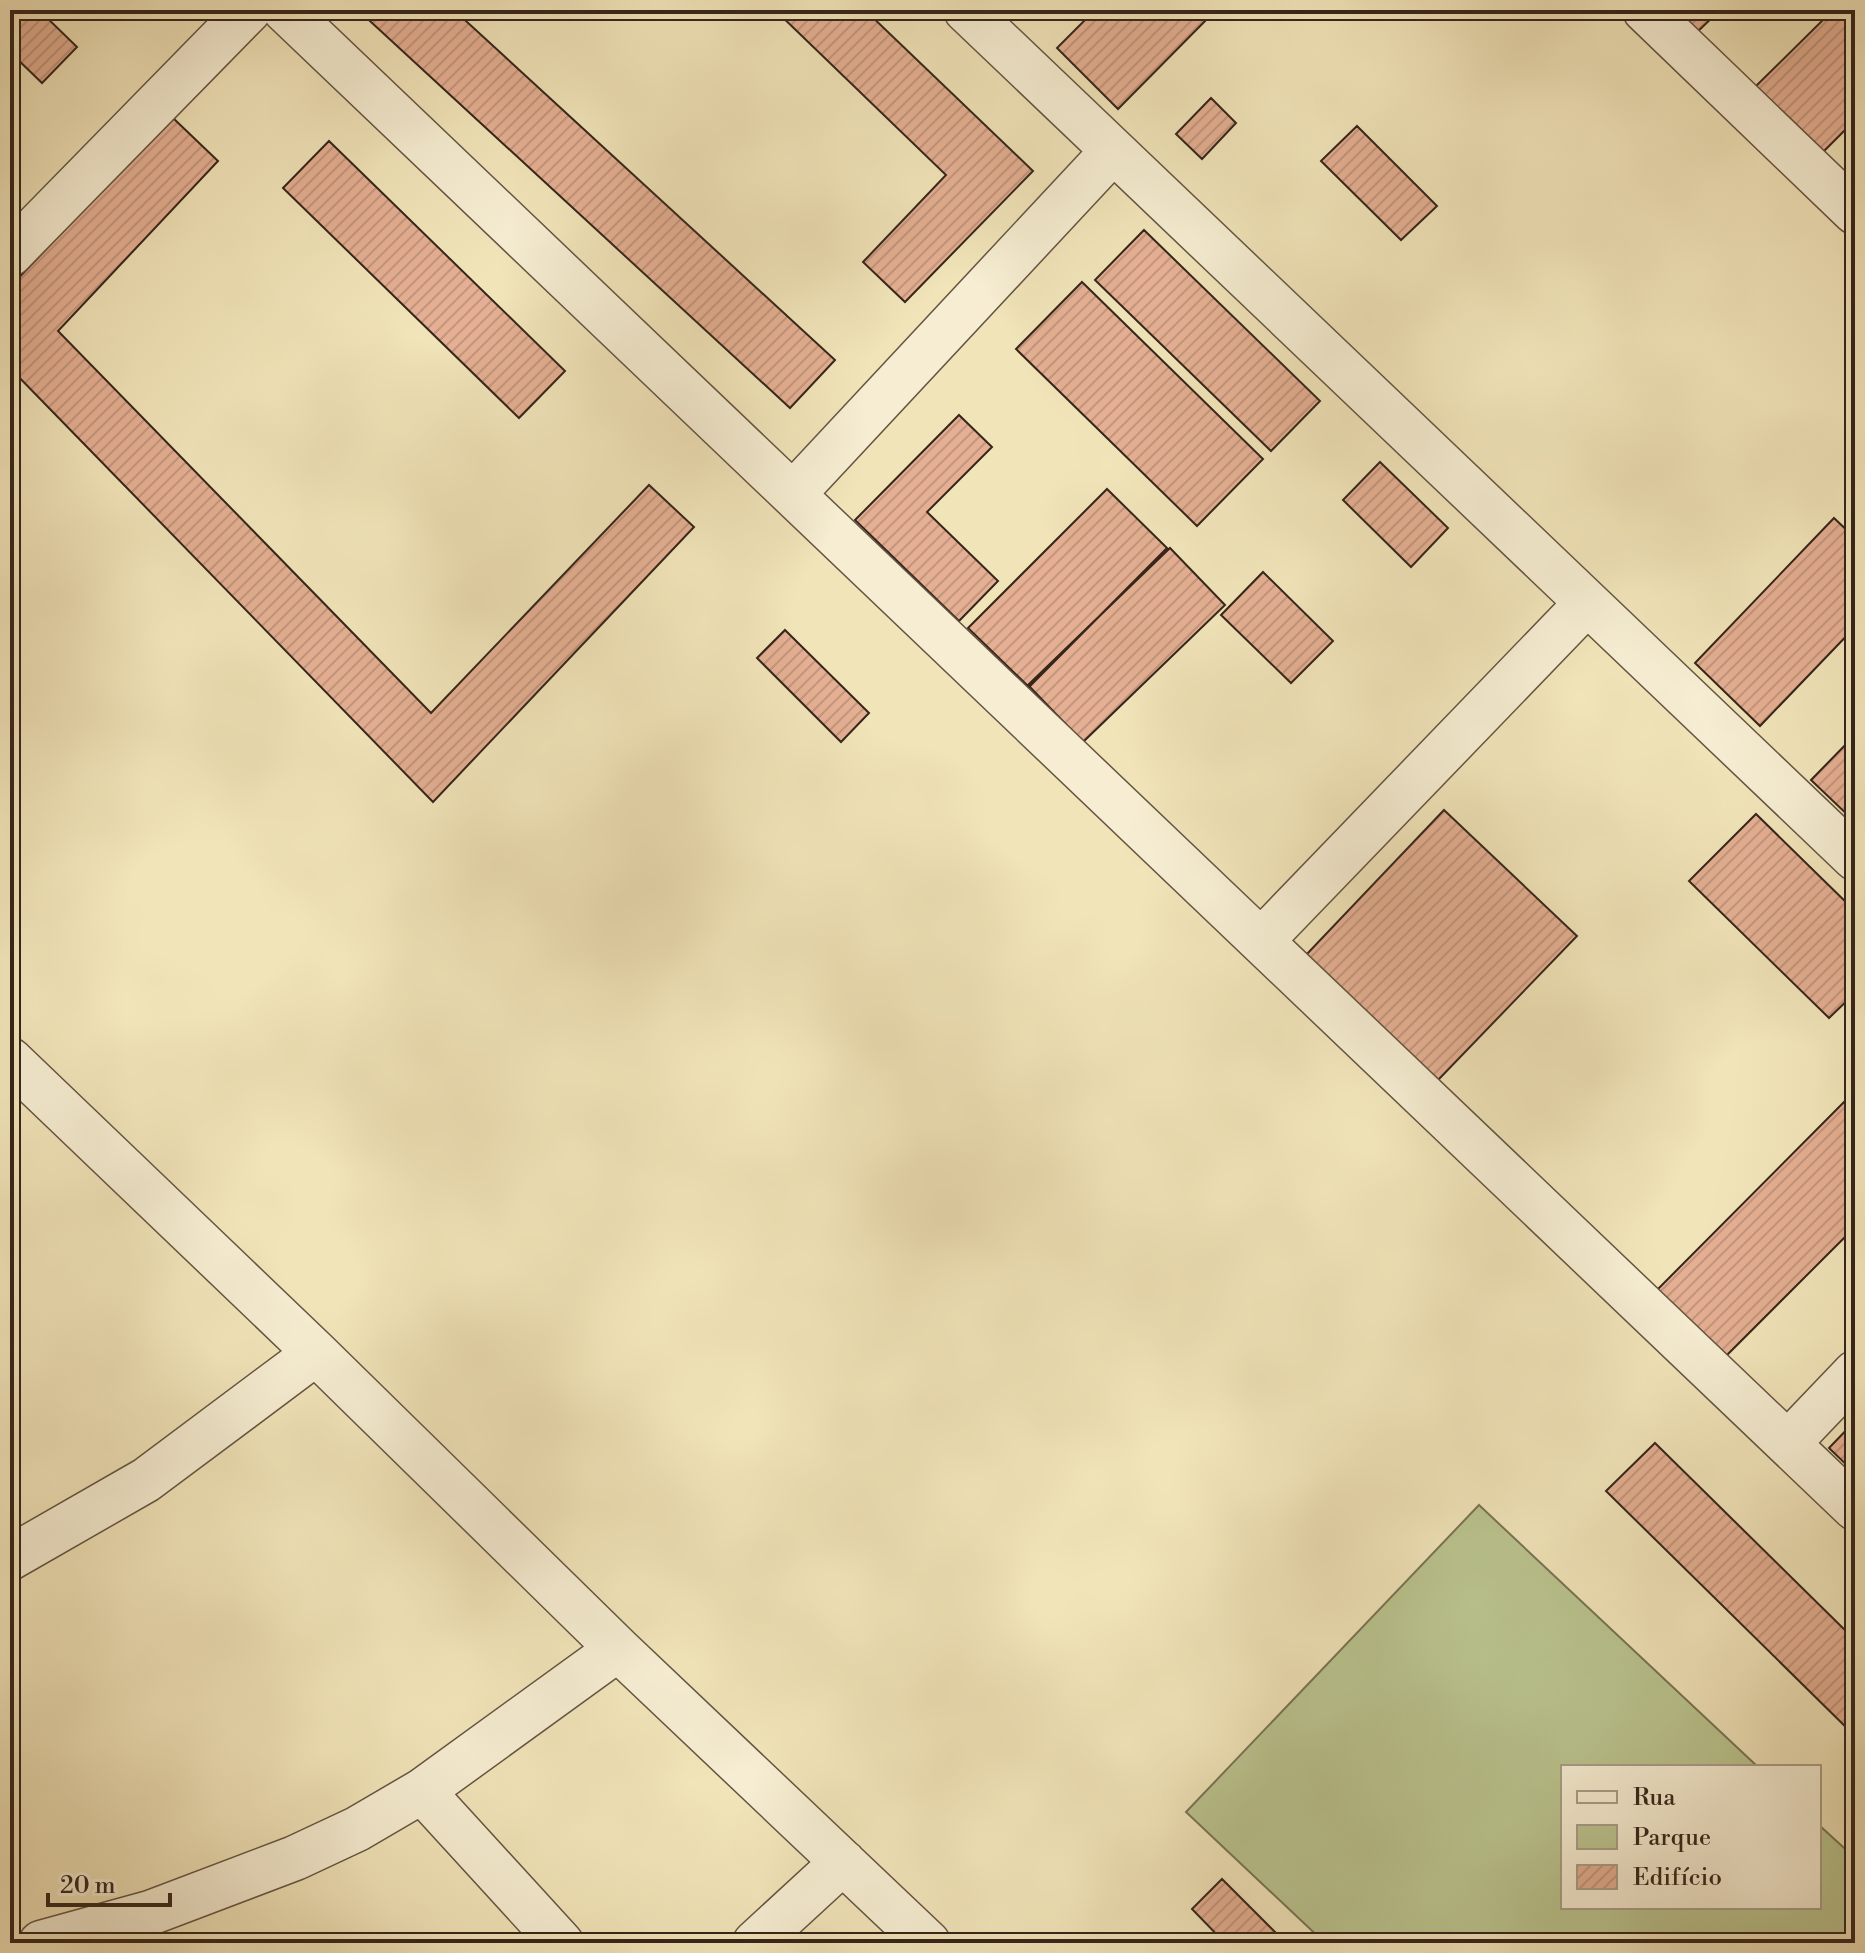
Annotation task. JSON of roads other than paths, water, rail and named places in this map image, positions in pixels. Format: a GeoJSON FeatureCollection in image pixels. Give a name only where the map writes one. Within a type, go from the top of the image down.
{"type":"FeatureCollection","features":[{"type":"Feature","properties":{"kind":"street"},"geometry":{"type":"LineString","coordinates":[[10,254],[249,10]]}},
{"type":"Feature","properties":{"kind":"street"},"geometry":{"type":"LineString","coordinates":[[285,10],[1855,1508]]}},
{"type":"Feature","properties":{"kind":"street"},"geometry":{"type":"LineString","coordinates":[[966,10],[1855,858]]}},
{"type":"Feature","properties":{"kind":"street"},"geometry":{"type":"LineString","coordinates":[[1645,10],[1855,212]]}},
{"type":"Feature","properties":{"kind":"street"},"geometry":{"type":"LineString","coordinates":[[793,494],[1113,151]]}},
{"type":"Feature","properties":{"kind":"street"},"geometry":{"type":"LineString","coordinates":[[1261,941],[1587,603]]}},
{"type":"Feature","properties":{"kind":"street"},"geometry":{"type":"LineString","coordinates":[[10,1060],[316,1353],[618,1649],[928,1943]]}},
{"type":"Feature","properties":{"kind":"street"},"geometry":{"type":"LineString","coordinates":[[10,1558],[146,1480],[316,1353]]}},
{"type":"Feature","properties":{"kind":"street"},"geometry":{"type":"LineString","coordinates":[[1788,1443],[1855,1373]]}},
{"type":"Feature","properties":{"kind":"street"},"geometry":{"type":"LineString","coordinates":[[41,1943],[155,1928],[357,1829],[422,1791],[618,1649]]}},
{"type":"Feature","properties":{"kind":"street"},"geometry":{"type":"LineString","coordinates":[[422,1791],[561,1943]]}},
{"type":"Feature","properties":{"kind":"street"},"geometry":{"type":"LineString","coordinates":[[755,1943],[843,1862]]}}]}
